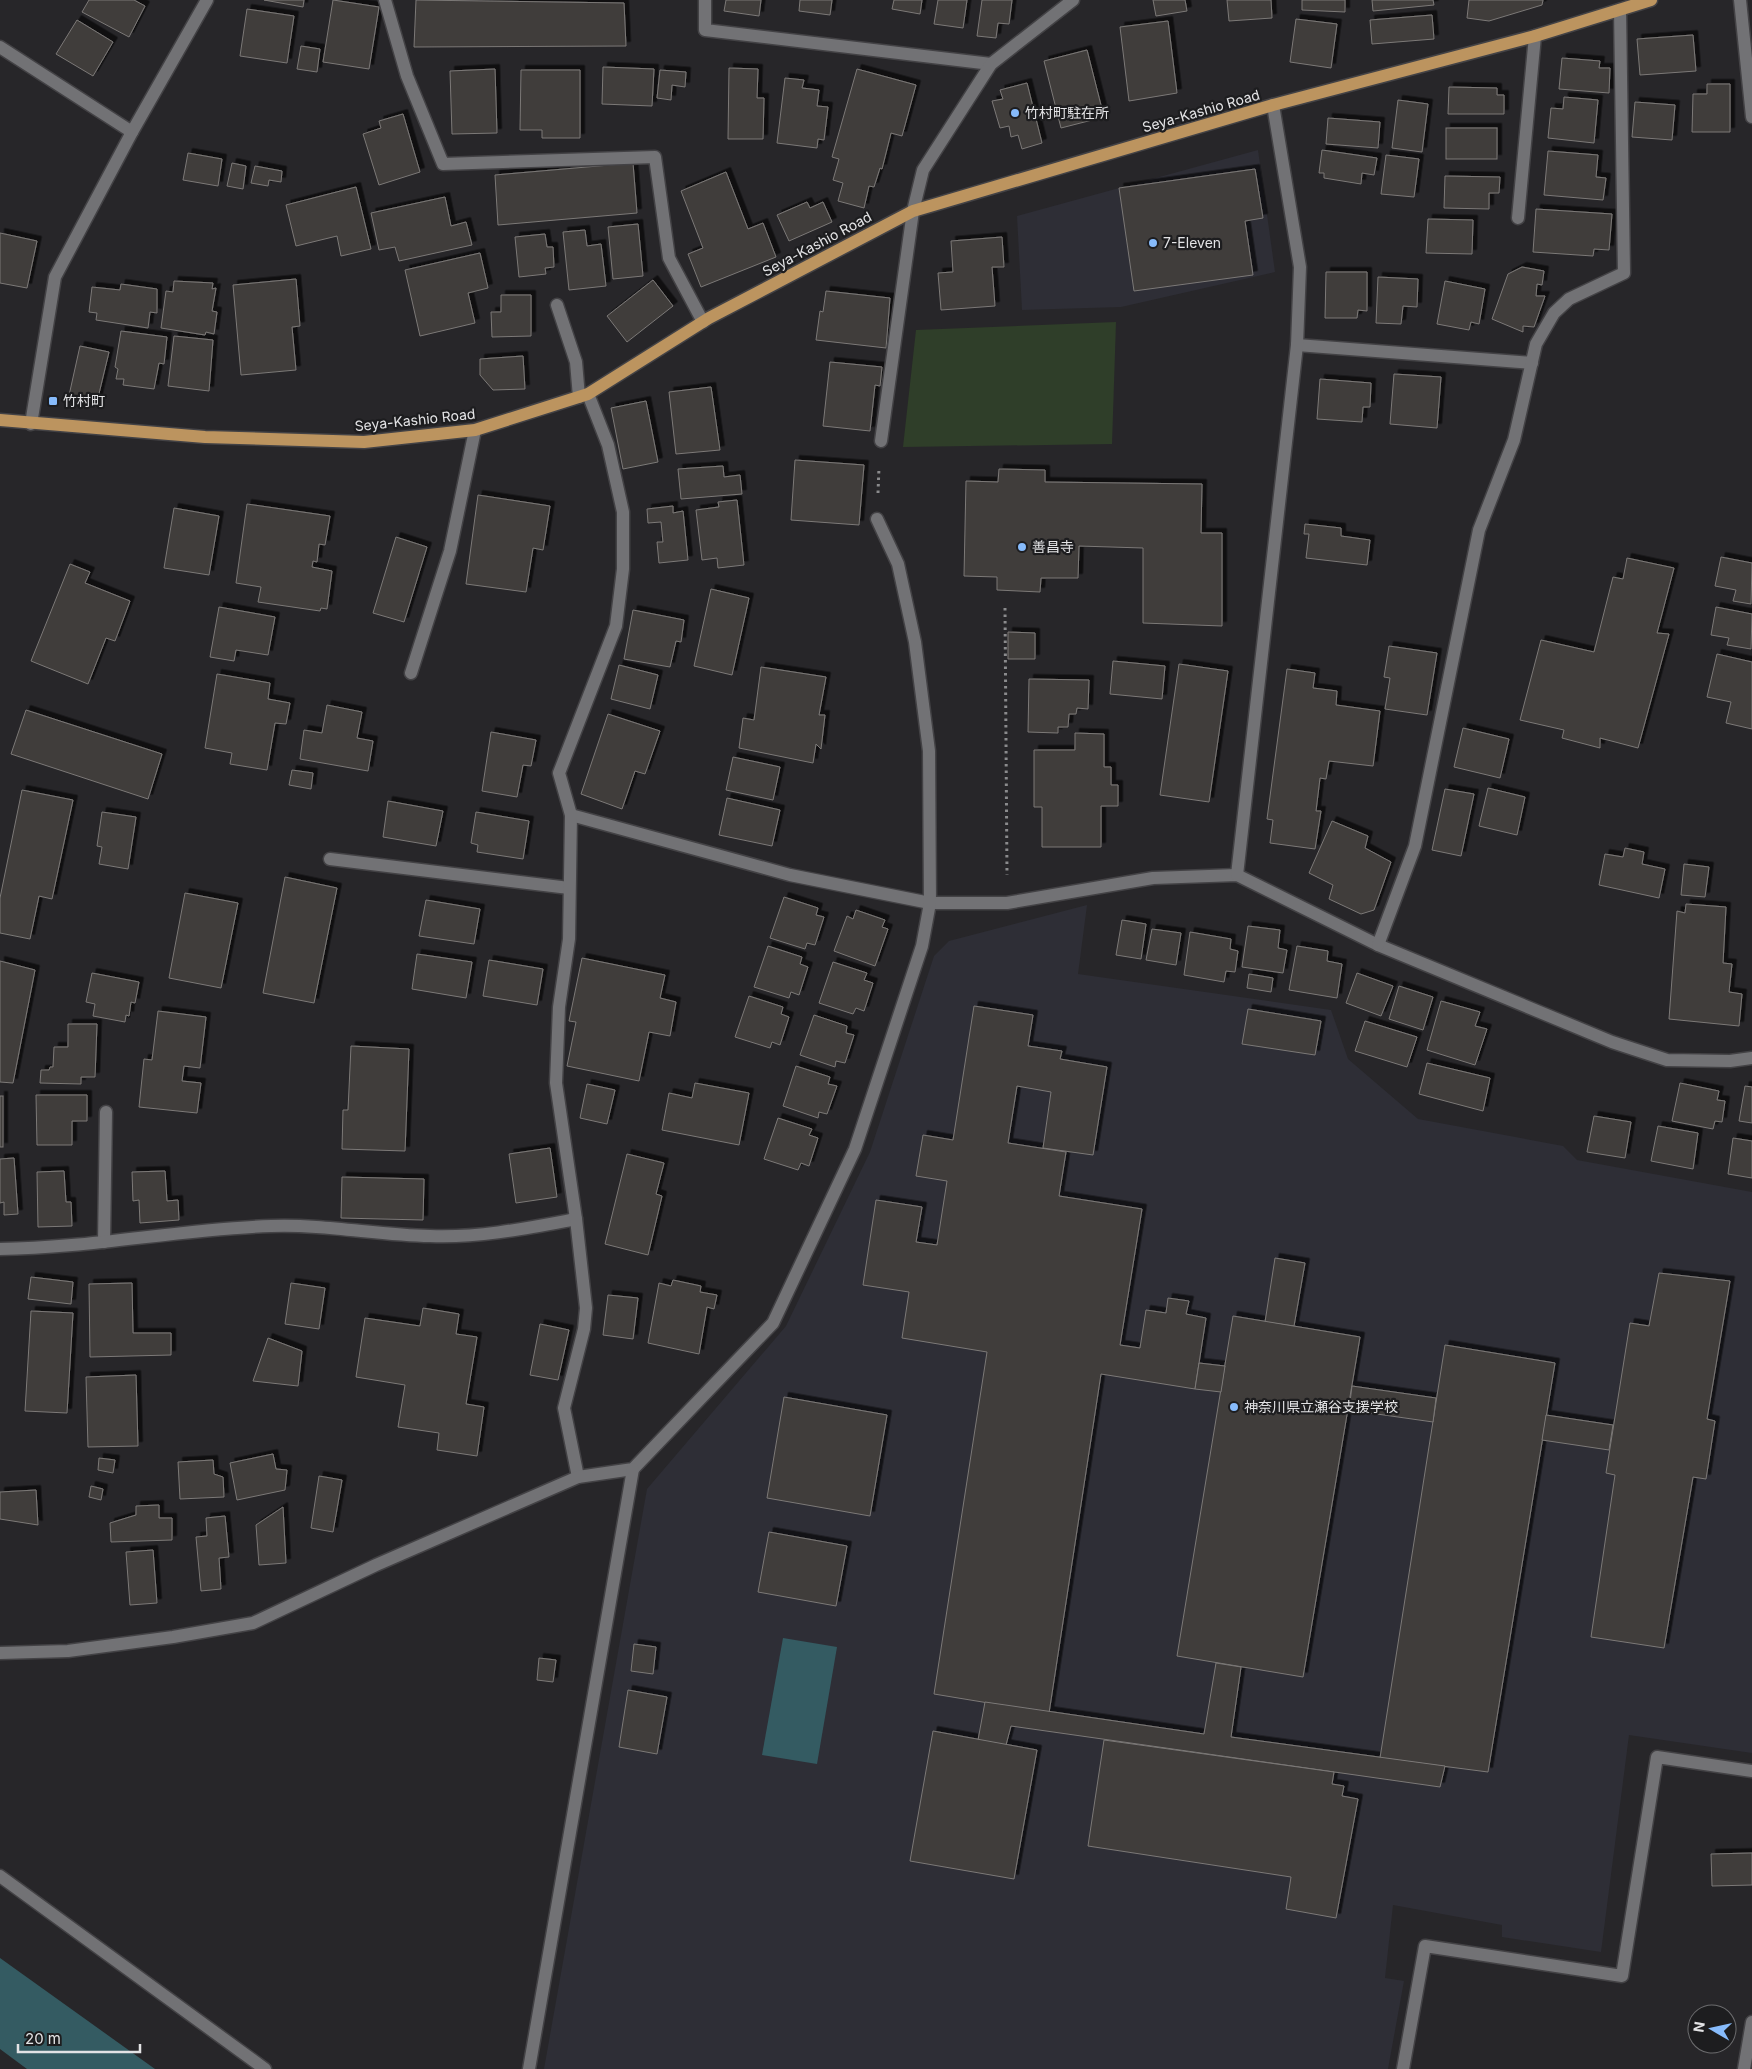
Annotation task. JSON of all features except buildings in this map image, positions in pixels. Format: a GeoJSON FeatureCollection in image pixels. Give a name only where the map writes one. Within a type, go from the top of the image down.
{"type":"FeatureCollection","features":[{"type":"Feature","properties":{"kind":"main road","name":"Seya-Kashio Road"},"geometry":{"type":"LineString","coordinates":[[0,420],[205,437],[364,442],[475,430],[583,396],[703,322],[913,211],[1273,105],[1536,36],[1651,0]]}},
{"type":"Feature","properties":{"kind":"street"},"geometry":{"type":"LineString","coordinates":[[32,424],[55,277],[132,132],[207,0]]}},
{"type":"Feature","properties":{"kind":"street"},"geometry":{"type":"LineString","coordinates":[[385,0],[407,76],[443,164],[655,157],[668,258],[703,322]]}},
{"type":"Feature","properties":{"kind":"street"},"geometry":{"type":"LineString","coordinates":[[705,0],[705,30],[991,64]]}},
{"type":"Feature","properties":{"kind":"street"},"geometry":{"type":"LineString","coordinates":[[881,441],[913,211],[923,170],[991,64],[1073,0]]}},
{"type":"Feature","properties":{"kind":"street"},"geometry":{"type":"LineString","coordinates":[[1740,0],[1752,117]]}},
{"type":"Feature","properties":{"kind":"street"},"geometry":{"type":"LineString","coordinates":[[1378,945],[1416,846],[1479,530],[1514,440],[1536,344],[1554,313],[1569,299],[1624,273],[1620,10]]}},
{"type":"Feature","properties":{"kind":"street"},"geometry":{"type":"LineString","coordinates":[[1518,218],[1536,36]]}},
{"type":"Feature","properties":{"kind":"street"},"geometry":{"type":"LineString","coordinates":[[0,47],[132,132]]}},
{"type":"Feature","properties":{"kind":"street"},"geometry":{"type":"LineString","coordinates":[[1237,875],[1296,345],[1300,267],[1273,105]]}},
{"type":"Feature","properties":{"kind":"street"},"geometry":{"type":"LineString","coordinates":[[557,305],[576,362],[583,396],[608,445],[623,512],[623,569],[616,626],[559,773],[570,815],[569,939],[560,1007],[556,1083],[576,1220],[586,1308],[584,1329],[564,1408],[578,1478]]}},
{"type":"Feature","properties":{"kind":"street"},"geometry":{"type":"LineString","coordinates":[[1296,345],[1532,363]]}},
{"type":"Feature","properties":{"kind":"street"},"geometry":{"type":"LineString","coordinates":[[411,673],[450,551],[475,430]]}},
{"type":"Feature","properties":{"kind":"street"},"geometry":{"type":"LineString","coordinates":[[529,2069],[633,1469],[773,1323],[855,1149],[922,946],[930,903],[929,751],[915,642],[898,564],[876,519]]}},
{"type":"Feature","properties":{"kind":"street"},"geometry":{"type":"LineString","coordinates":[[570,815],[790,875],[930,903],[1007,904],[1153,878],[1237,875],[1378,945],[1612,1042],[1667,1060],[1730,1062],[1752,1058]]}},
{"type":"Feature","properties":{"kind":"street"},"geometry":{"type":"LineString","coordinates":[[330,859],[569,888]]}},
{"type":"Feature","properties":{"kind":"street"},"geometry":{"type":"LineString","coordinates":[[104,1242],[106,1112]]}},
{"type":"Feature","properties":{"kind":"street"},"geometry":{"type":"LineString","coordinates":[[0,1249],[104,1242],[197,1230],[273,1226],[344,1227],[430,1236],[492,1234],[576,1220]]}},
{"type":"Feature","properties":{"kind":"street"},"geometry":{"type":"LineString","coordinates":[[0,1653],[68,1651],[173,1637],[253,1623],[376,1565],[578,1478],[633,1469]]}},
{"type":"Feature","properties":{"kind":"street"},"geometry":{"type":"LineString","coordinates":[[1403,2069],[1425,1946],[1622,1976],[1657,1757],[1752,1771]]}},
{"type":"Feature","properties":{"kind":"street"},"geometry":{"type":"LineString","coordinates":[[0,1876],[265,2069]]}},
{"type":"Feature","properties":{"kind":"street"},"geometry":{"type":"LineString","coordinates":[[1744,2069],[1752,2022]]}},
{"type":"Feature","properties":{"kind":"path"},"geometry":{"type":"LineString","coordinates":[[876,519],[881,441]]}},
{"type":"Feature","properties":{"kind":"path"},"geometry":{"type":"LineString","coordinates":[[1005,608],[1007,904]]}},
{"type":"Feature","properties":{"kind":"shaded area"},"geometry":{"type":"Polygon","coordinates":[[[1258,150],[1275,272],[1121,307],[1022,310],[1017,216],[1258,150]]]}},
{"type":"Feature","properties":{"kind":"shaded area","name":"神奈川県立瀬谷支援学校"},"geometry":{"type":"Polygon","coordinates":[[[1087,905],[1078,974],[1331,1010],[1348,1059],[1418,1119],[1563,1146],[1577,1160],[1752,1192],[1752,1753],[1629,1735],[1601,1952],[1502,1937],[1502,1925],[1393,1905],[1385,1978],[1404,1981],[1388,2069],[544,2069],[647,1489],[786,1326],[870,1152],[934,956],[949,941],[1087,905]]]}},
{"type":"Feature","properties":{"kind":"green space"},"geometry":{"type":"Polygon","coordinates":[[[1116,322],[1112,444],[903,447],[916,330],[1116,322]]]}},
{"type":"Feature","properties":{"kind":"water"},"geometry":{"type":"Polygon","coordinates":[[[783,1638],[837,1647],[817,1764],[762,1755],[783,1638]]]}},
{"type":"Feature","properties":{"kind":"water"},"geometry":{"type":"Polygon","coordinates":[[[0,1958],[155,2069],[27,2069],[0,2049],[0,1958]]]}},
{"type":"Feature","properties":{"kind":"place","name":"竹村町駐在所"},"geometry":{"type":"Point","coordinates":[1015,113]}},
{"type":"Feature","properties":{"kind":"place","name":"7-Eleven"},"geometry":{"type":"Point","coordinates":[1153,243]}},
{"type":"Feature","properties":{"kind":"place","name":"竹村町"},"geometry":{"type":"Point","coordinates":[53,401]}},
{"type":"Feature","properties":{"kind":"place","name":"善昌寺"},"geometry":{"type":"Point","coordinates":[1022,547]}},
{"type":"Feature","properties":{"kind":"place","name":"神奈川県立瀬谷支援学校"},"geometry":{"type":"Point","coordinates":[1234,1407]}}]}
